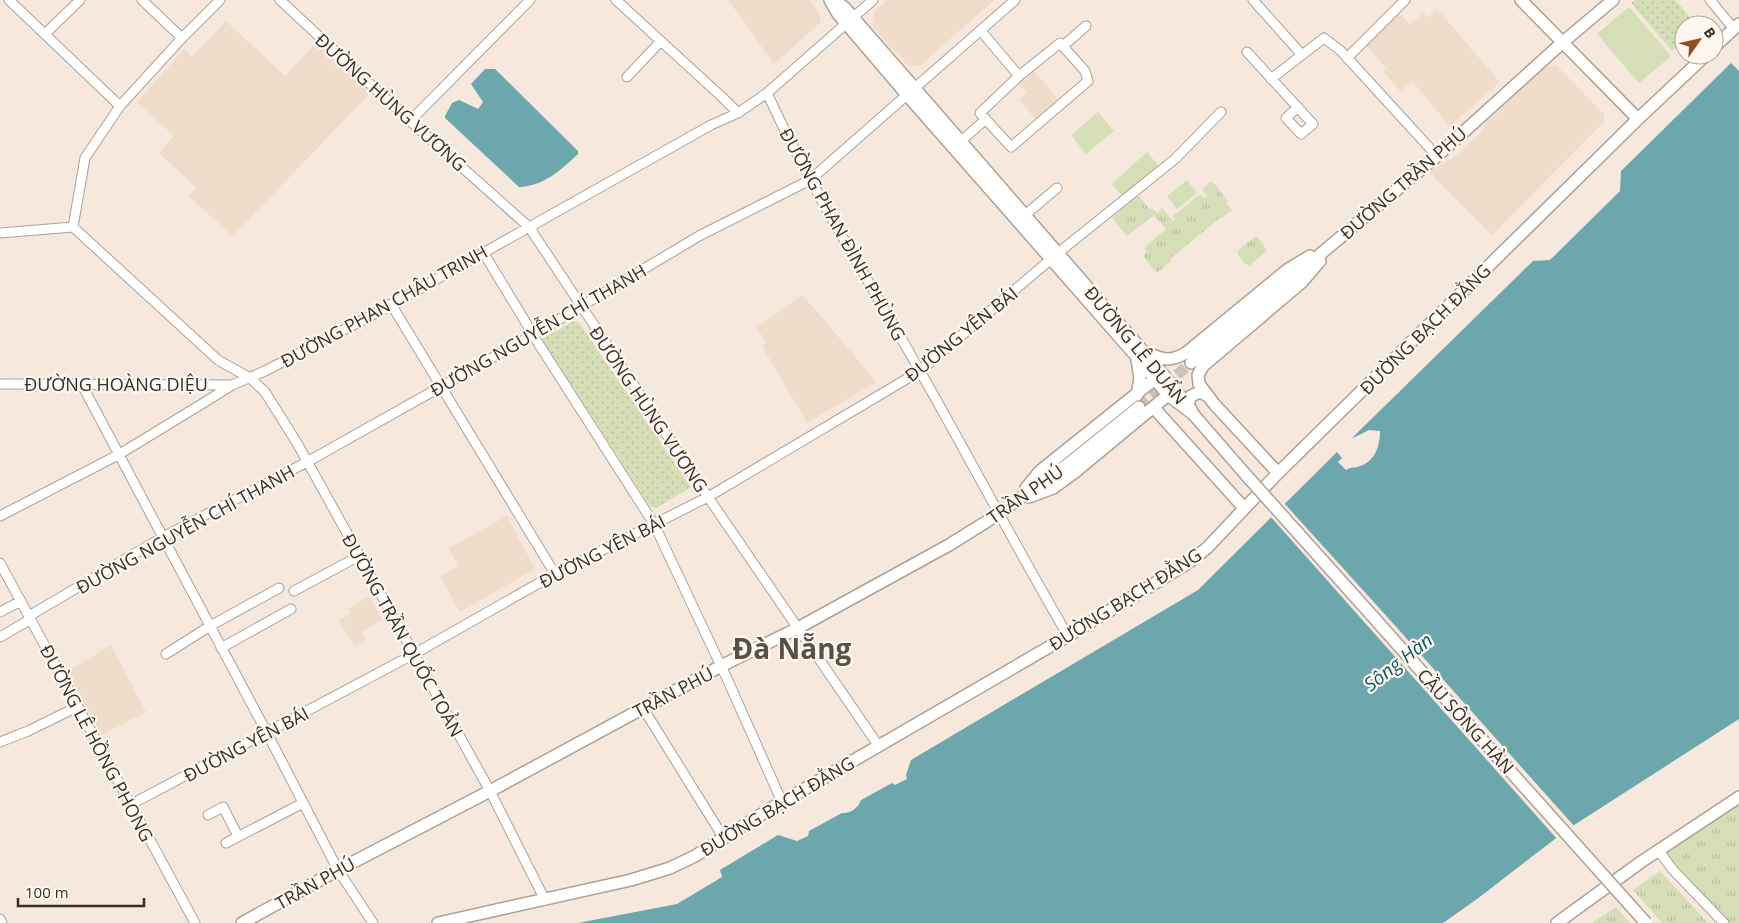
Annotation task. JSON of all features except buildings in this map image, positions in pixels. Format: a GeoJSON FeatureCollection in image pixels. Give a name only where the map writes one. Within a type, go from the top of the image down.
{"type":"FeatureCollection","features":[{"type":"Feature","properties":{"kind":"main road","name":"ĐƯỜNG LÊ DUẨN"},"geometry":{"type":"LineString","coordinates":[[830,0],[1140,354],[1176,389],[1193,414]]}},
{"type":"Feature","properties":{"kind":"main road","name":"ĐƯỜNG LÊ DUẨN"},"geometry":{"type":"LineString","coordinates":[[834,0],[845,8],[850,21]]}},
{"type":"Feature","properties":{"kind":"main road"},"geometry":{"type":"LineString","coordinates":[[1521,0],[1638,119]]}},
{"type":"Feature","properties":{"kind":"main road","name":"ĐƯỜNG TRẦN PHÚ"},"geometry":{"type":"LineString","coordinates":[[1191,363],[1437,156],[1563,42],[1613,0]]}},
{"type":"Feature","properties":{"kind":"main road"},"geometry":{"type":"LineString","coordinates":[[1724,38],[1736,27]]}},
{"type":"Feature","properties":{"kind":"main road","name":"ĐƯỜNG BẠCH ĐẰNG"},"geometry":{"type":"LineString","coordinates":[[438,923],[631,880],[670,868],[695,856],[723,837],[1068,636],[1188,563],[1207,548],[1278,473],[1695,65]]}},
{"type":"Feature","properties":{"kind":"main road","name":"ĐƯỜNG LÊ DUẨN"},"geometry":{"type":"LineString","coordinates":[[911,92],[960,142],[1025,215],[1054,256]]}},
{"type":"Feature","properties":{"kind":"main road"},"geometry":{"type":"LineString","coordinates":[[1215,405],[1199,384],[1198,375],[1200,370],[1302,282],[1340,237]]}},
{"type":"Feature","properties":{"kind":"main road"},"geometry":{"type":"LineString","coordinates":[[1137,394],[1140,378],[1140,354],[1164,359],[1176,359],[1186,353],[1287,270],[1340,237]]}},
{"type":"Feature","properties":{"kind":"main road","name":"ĐƯỜNG LÊ DUẨN"},"geometry":{"type":"LineString","coordinates":[[1140,354],[1155,379],[1168,395],[1193,414]]}},
{"type":"Feature","properties":{"kind":"main road"},"geometry":{"type":"LineString","coordinates":[[1013,503],[1040,471],[1155,379]]}},
{"type":"Feature","properties":{"kind":"main road"},"geometry":{"type":"LineString","coordinates":[[1193,414],[1189,407],[1191,396],[1197,392],[1206,394],[1278,473]]}},
{"type":"Feature","properties":{"kind":"main road"},"geometry":{"type":"LineString","coordinates":[[1013,503],[1053,488],[1168,395]]}},
{"type":"Feature","properties":{"kind":"main road","name":"TRẦN PHÚ"},"geometry":{"type":"LineString","coordinates":[[242,923],[722,666],[798,628],[949,545],[998,514],[1068,464],[1139,407]]}},
{"type":"Feature","properties":{"kind":"main road"},"geometry":{"type":"LineString","coordinates":[[1154,408],[1244,508]]}},
{"type":"Feature","properties":{"kind":"main road","name":"CẦU SÔNG HÀN"},"geometry":{"type":"LineString","coordinates":[[1193,414],[1646,923]]}},
{"type":"Feature","properties":{"kind":"main road"},"geometry":{"type":"LineString","coordinates":[[1564,921],[1589,899],[1739,797]]}},
{"type":"Feature","properties":{"kind":"street"},"geometry":{"type":"LineString","coordinates":[[9,0],[120,106]]}},
{"type":"Feature","properties":{"kind":"street"},"geometry":{"type":"LineString","coordinates":[[45,34],[80,0]]}},
{"type":"Feature","properties":{"kind":"street"},"geometry":{"type":"LineString","coordinates":[[142,0],[182,38]]}},
{"type":"Feature","properties":{"kind":"street"},"geometry":{"type":"LineString","coordinates":[[0,233],[73,227],[85,158],[120,106],[182,38],[220,0]]}},
{"type":"Feature","properties":{"kind":"street","name":"ĐƯỜNG HÙNG VƯƠNG"},"geometry":{"type":"LineString","coordinates":[[280,0],[410,121],[529,227],[708,497],[878,745]]}},
{"type":"Feature","properties":{"kind":"street"},"geometry":{"type":"LineString","coordinates":[[410,121],[530,0]]}},
{"type":"Feature","properties":{"kind":"street"},"geometry":{"type":"LineString","coordinates":[[616,0],[738,113]]}},
{"type":"Feature","properties":{"kind":"street","name":"ĐƯỜNG PHAN CHÂU TRINH"},"geometry":{"type":"LineString","coordinates":[[0,516],[118,455],[232,385],[250,378],[391,304],[711,125],[738,113],[767,93],[873,0]]}},
{"type":"Feature","properties":{"kind":"street","name":"ĐƯỜNG NGUYỄN CHÍ THANH"},"geometry":{"type":"LineString","coordinates":[[0,637],[163,537],[308,462],[533,336],[699,236],[810,180],[1015,0]]}},
{"type":"Feature","properties":{"kind":"street"},"geometry":{"type":"LineString","coordinates":[[1253,0],[1302,55]]}},
{"type":"Feature","properties":{"kind":"street"},"geometry":{"type":"LineString","coordinates":[[1347,58],[1405,0]]}},
{"type":"Feature","properties":{"kind":"street"},"geometry":{"type":"LineString","coordinates":[[1710,0],[1736,27]]}},
{"type":"Feature","properties":{"kind":"street"},"geometry":{"type":"LineString","coordinates":[[1061,44],[1085,71],[1088,80],[1011,147],[980,112],[1019,76],[1061,44],[1086,26]]}},
{"type":"Feature","properties":{"kind":"street"},"geometry":{"type":"LineString","coordinates":[[981,31],[1019,76]]}},
{"type":"Feature","properties":{"kind":"street"},"geometry":{"type":"LineString","coordinates":[[1271,79],[1324,38],[1341,51],[1437,156]]}},
{"type":"Feature","properties":{"kind":"street"},"geometry":{"type":"LineString","coordinates":[[627,78],[661,41]]}},
{"type":"Feature","properties":{"kind":"street"},"geometry":{"type":"LineString","coordinates":[[1247,52],[1298,107]]}},
{"type":"Feature","properties":{"kind":"street","name":"ĐƯỜNG PHAN ĐÌNH PHÙNG"},"geometry":{"type":"LineString","coordinates":[[767,93],[810,180],[920,371],[998,514],[1068,636]]}},
{"type":"Feature","properties":{"kind":"street","name":"ĐƯỜNG YÊN BÁI"},"geometry":{"type":"LineString","coordinates":[[130,806],[414,654],[556,574],[708,497],[920,371],[1054,256],[1175,159],[1221,112]]}},
{"type":"Feature","properties":{"kind":"street"},"geometry":{"type":"LineString","coordinates":[[960,142],[986,119]]}},
{"type":"Feature","properties":{"kind":"street"},"geometry":{"type":"LineString","coordinates":[[1025,215],[1058,188]]}},
{"type":"Feature","properties":{"kind":"street","name":"ĐƯỜNG TRẦN QUỐC TOẢN"},"geometry":{"type":"LineString","coordinates":[[73,227],[218,360],[250,378],[266,392],[308,462],[490,791],[545,900]]}},
{"type":"Feature","properties":{"kind":"street"},"geometry":{"type":"LineString","coordinates":[[483,252],[533,336],[654,524],[722,666],[782,802]]}},
{"type":"Feature","properties":{"kind":"street"},"geometry":{"type":"LineString","coordinates":[[391,304],[556,574]]}},
{"type":"Feature","properties":{"kind":"street","name":"ĐƯỜNG HOÀNG DIỆU"},"geometry":{"type":"LineString","coordinates":[[0,384],[232,385]]}},
{"type":"Feature","properties":{"kind":"street"},"geometry":{"type":"LineString","coordinates":[[82,385],[338,870],[372,923]]}},
{"type":"Feature","properties":{"kind":"street"},"geometry":{"type":"LineString","coordinates":[[201,385],[205,402]]}},
{"type":"Feature","properties":{"kind":"street"},"geometry":{"type":"LineString","coordinates":[[294,591],[359,556]]}},
{"type":"Feature","properties":{"kind":"street","name":"ĐƯỜNG LÊ HỒNG PHONG"},"geometry":{"type":"LineString","coordinates":[[0,563],[195,923]]}},
{"type":"Feature","properties":{"kind":"street"},"geometry":{"type":"LineString","coordinates":[[166,654],[210,626],[279,588]]}},
{"type":"Feature","properties":{"kind":"street"},"geometry":{"type":"LineString","coordinates":[[0,612],[21,601]]}},
{"type":"Feature","properties":{"kind":"street"},"geometry":{"type":"LineString","coordinates":[[221,648],[291,609]]}},
{"type":"Feature","properties":{"kind":"street"},"geometry":{"type":"LineString","coordinates":[[0,742],[28,731],[77,706]]}},
{"type":"Feature","properties":{"kind":"street"},"geometry":{"type":"LineString","coordinates":[[643,708],[723,837]]}},
{"type":"Feature","properties":{"kind":"street"},"geometry":{"type":"LineString","coordinates":[[226,843],[303,803]]}},
{"type":"Feature","properties":{"kind":"street"},"geometry":{"type":"LineString","coordinates":[[208,815],[223,808],[238,836]]}},
{"type":"Feature","properties":{"kind":"street"},"geometry":{"type":"LineString","coordinates":[[1659,851],[1673,870],[1724,923]]}},
{"type":"Feature","properties":{"kind":"shaded area"},"geometry":{"type":"Polygon","coordinates":[[[728,0],[809,0],[819,12],[821,22],[774,64],[728,0]]]}},
{"type":"Feature","properties":{"kind":"shaded area"},"geometry":{"type":"Polygon","coordinates":[[[887,0],[994,0],[920,66],[908,66],[873,27],[875,11],[887,0]]]}},
{"type":"Feature","properties":{"kind":"shaded area"},"geometry":{"type":"Polygon","coordinates":[[[1437,9],[1500,82],[1450,126],[1412,81],[1400,91],[1383,71],[1386,68],[1365,44],[1397,12],[1410,24],[1423,13],[1427,18],[1437,9]]]}},
{"type":"Feature","properties":{"kind":"shaded area"},"geometry":{"type":"Polygon","coordinates":[[[226,21],[285,76],[317,42],[370,93],[233,236],[188,196],[196,187],[159,153],[174,136],[137,102],[184,49],[192,57],[226,21]]]}},
{"type":"Feature","properties":{"kind":"shaded area"},"geometry":{"type":"Polygon","coordinates":[[[1556,65],[1604,114],[1604,122],[1492,235],[1429,172],[1457,155],[1480,133],[1486,123],[1544,67],[1556,65]]]}},
{"type":"Feature","properties":{"kind":"shaded area"},"geometry":{"type":"Polygon","coordinates":[[[1032,68],[1060,102],[1037,121],[1019,100],[1027,93],[1016,82],[1032,68]]]}},
{"type":"Feature","properties":{"kind":"shaded area"},"geometry":{"type":"Polygon","coordinates":[[[802,295],[876,382],[807,423],[762,346],[766,343],[757,327],[802,295]]]}},
{"type":"Feature","properties":{"kind":"shaded area"},"geometry":{"type":"Polygon","coordinates":[[[507,516],[535,569],[460,612],[440,576],[458,566],[449,548],[507,516]]]}},
{"type":"Feature","properties":{"kind":"shaded area"},"geometry":{"type":"Polygon","coordinates":[[[369,596],[382,620],[362,632],[366,639],[354,646],[339,620],[351,613],[349,608],[369,596]]]}},
{"type":"Feature","properties":{"kind":"shaded area"},"geometry":{"type":"Polygon","coordinates":[[[111,645],[146,712],[102,735],[67,672],[111,645]]]}},
{"type":"Feature","properties":{"kind":"green space"},"geometry":{"type":"Polygon","coordinates":[[[1635,0],[1675,0],[1688,15],[1674,15],[1674,49],[1672,51],[1631,3],[1635,0]]]}},
{"type":"Feature","properties":{"kind":"green space"},"geometry":{"type":"Polygon","coordinates":[[[1629,7],[1671,56],[1639,83],[1597,34],[1629,7]]]}},
{"type":"Feature","properties":{"kind":"green space"},"geometry":{"type":"Polygon","coordinates":[[[1098,112],[1114,131],[1086,154],[1071,135],[1098,112]]]}},
{"type":"Feature","properties":{"kind":"green space"},"geometry":{"type":"Polygon","coordinates":[[[1147,152],[1159,166],[1123,197],[1112,184],[1147,152]]]}},
{"type":"Feature","properties":{"kind":"green space"},"geometry":{"type":"Polygon","coordinates":[[[1187,180],[1197,193],[1177,209],[1167,196],[1187,180]]]}},
{"type":"Feature","properties":{"kind":"green space"},"geometry":{"type":"Polygon","coordinates":[[[1212,181],[1228,201],[1226,203],[1232,210],[1171,258],[1172,260],[1157,273],[1143,256],[1147,252],[1144,248],[1166,229],[1154,215],[1127,236],[1112,218],[1138,195],[1150,210],[1152,208],[1157,213],[1162,208],[1173,221],[1175,219],[1173,216],[1200,194],[1204,198],[1207,196],[1202,189],[1212,181]]]}},
{"type":"Feature","properties":{"kind":"green space"},"geometry":{"type":"Polygon","coordinates":[[[1256,236],[1267,251],[1249,266],[1242,261],[1237,251],[1256,236]]]}},
{"type":"Feature","properties":{"kind":"green space"},"geometry":{"type":"Polygon","coordinates":[[[574,321],[579,323],[691,487],[656,508],[650,506],[542,339],[574,321]]]}},
{"type":"Feature","properties":{"kind":"green space"},"geometry":{"type":"Polygon","coordinates":[[[1739,797],[1739,923],[1724,923],[1659,851],[1739,797]]]}},
{"type":"Feature","properties":{"kind":"green space"},"geometry":{"type":"Polygon","coordinates":[[[1660,871],[1708,923],[1662,923],[1633,890],[1660,871]]]}},
{"type":"Feature","properties":{"kind":"green space"},"geometry":{"type":"Polygon","coordinates":[[[1616,907],[1630,923],[1592,923],[1616,907]]]}},
{"type":"Feature","properties":{"kind":"water","name":"Sông Hàn"},"geometry":{"type":"Polygon","coordinates":[[[1731,63],[1739,71],[1739,719],[1568,829],[1443,923],[578,923],[677,904],[722,877],[720,870],[778,835],[797,841],[808,836],[809,831],[842,813],[848,813],[853,810],[861,800],[892,783],[895,785],[907,779],[906,775],[911,760],[1198,590],[1337,452],[1342,458],[1338,462],[1346,470],[1368,462],[1377,448],[1380,431],[1369,430],[1351,439],[1533,261],[1550,260],[1620,191],[1621,171],[1731,63]]]}},
{"type":"Feature","properties":{"kind":"water"},"geometry":{"type":"Polygon","coordinates":[[[485,69],[495,69],[578,151],[578,154],[552,176],[536,184],[519,187],[445,118],[452,103],[459,100],[478,109],[483,102],[471,84],[485,69]]]}},
{"type":"Feature","properties":{"kind":"pier"},"geometry":{"type":"Polygon","coordinates":[[[1283,502],[1575,827],[1558,840],[1270,516],[1283,502]]]}},
{"type":"Feature","properties":{"kind":"tunnel"},"geometry":{"type":"LineString","coordinates":[[1139,407],[1191,363]]}},
{"type":"Feature","properties":{"kind":"district","name":"Đà Nẵng"},"geometry":{"type":"Point","coordinates":[792,648]}}]}
